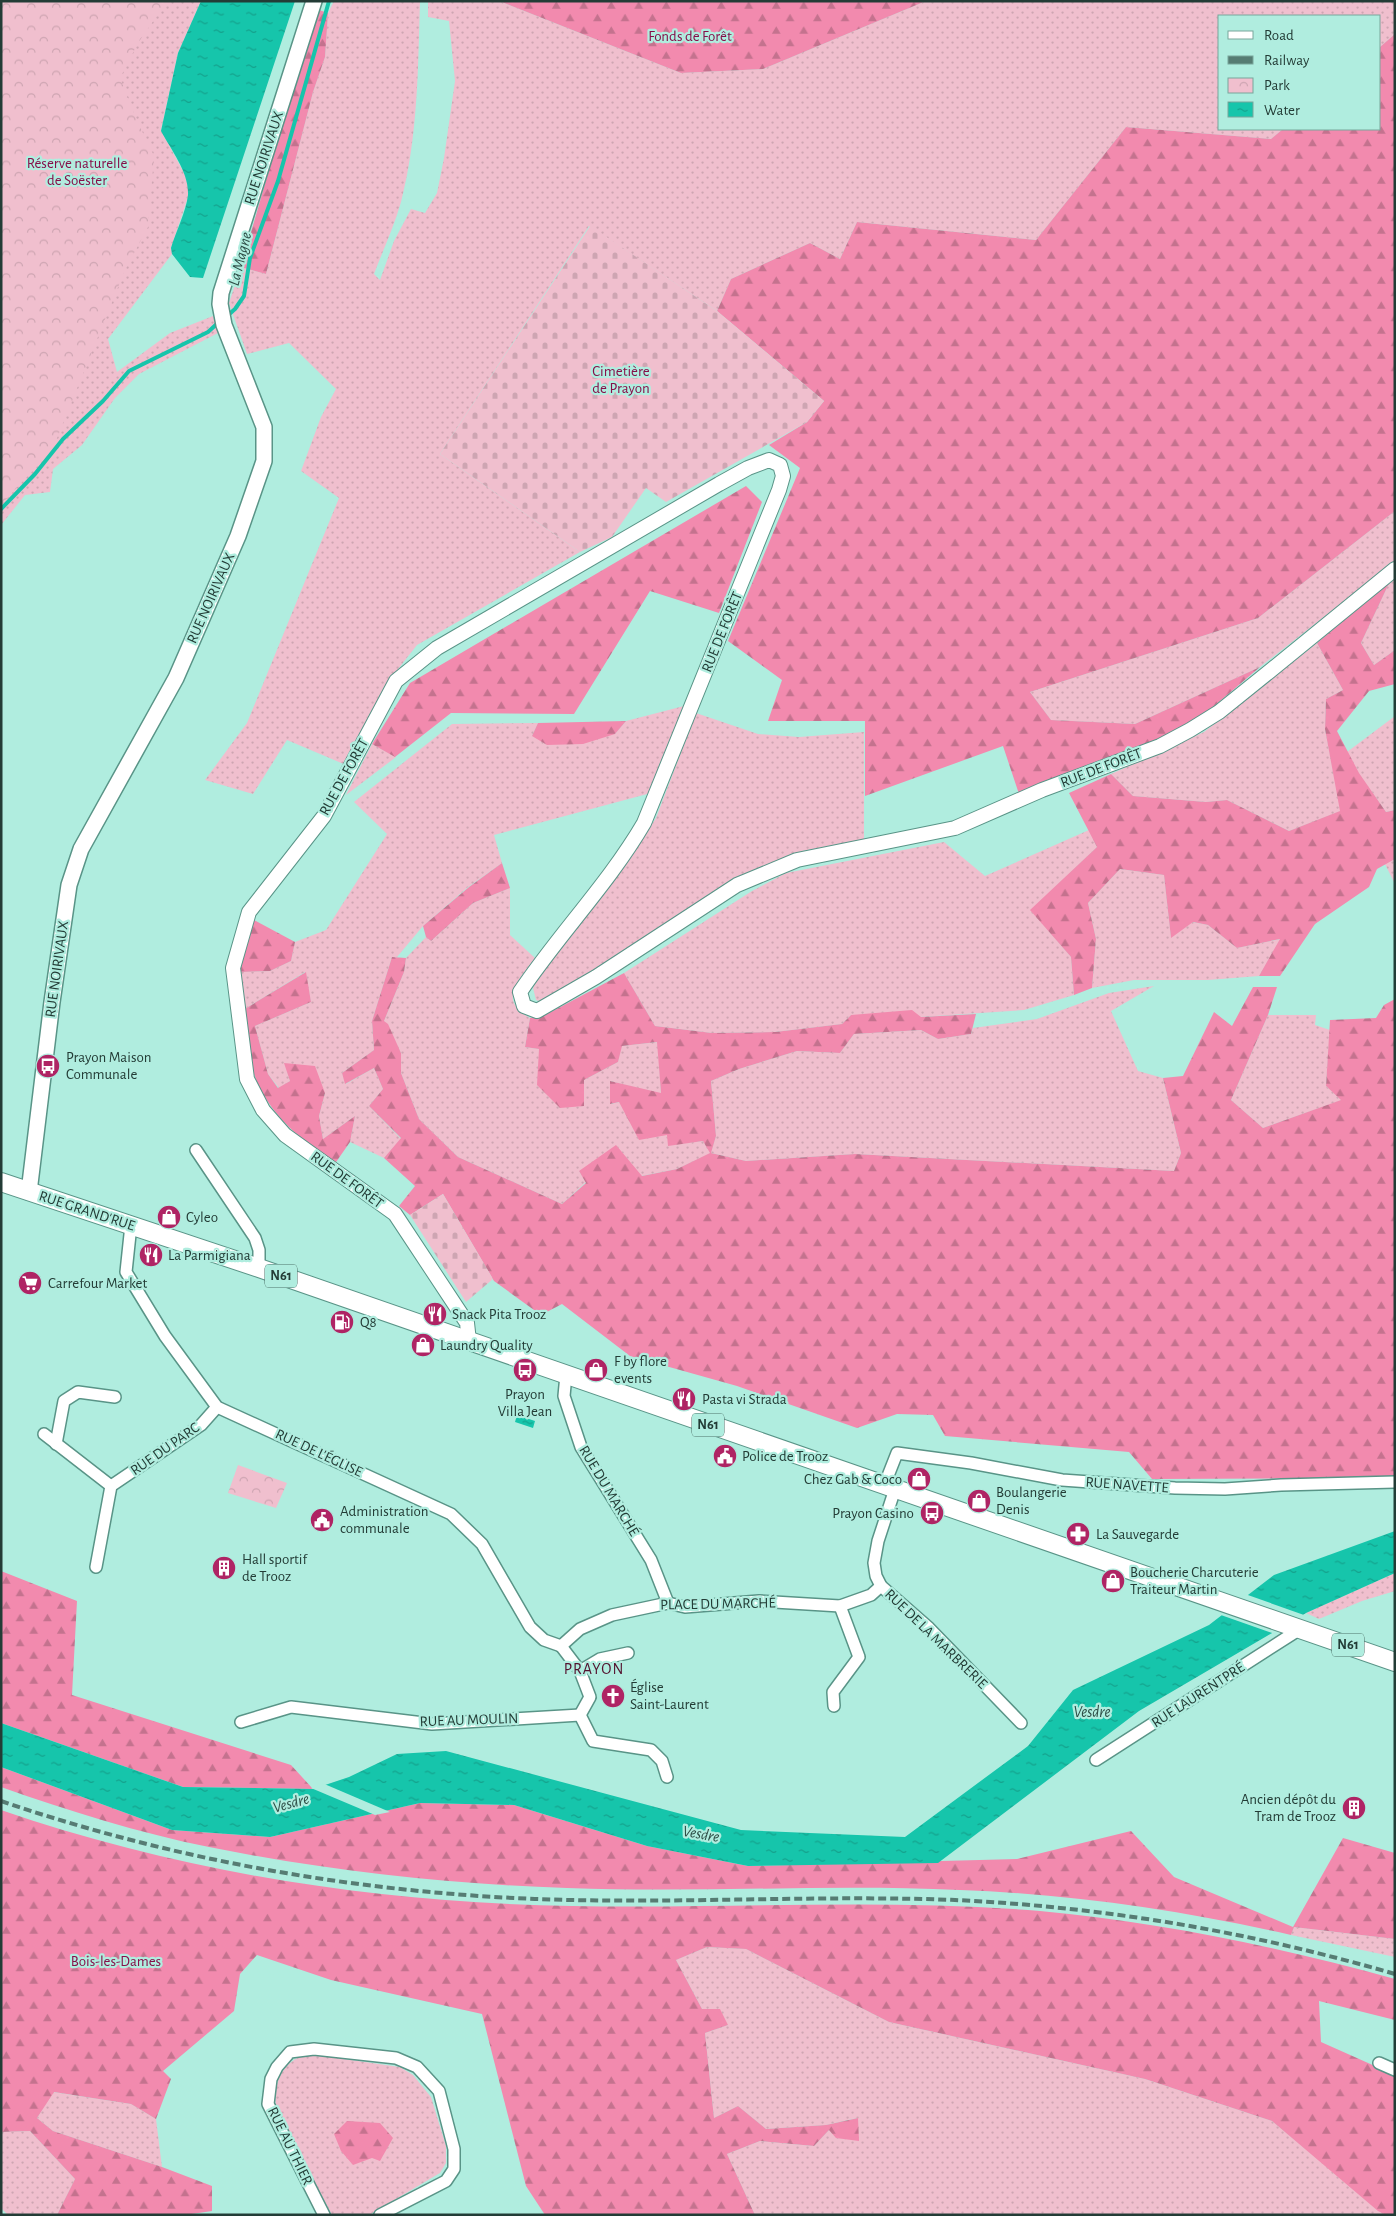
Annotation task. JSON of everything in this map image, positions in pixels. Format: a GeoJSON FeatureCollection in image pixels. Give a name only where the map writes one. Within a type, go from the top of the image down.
{"type":"FeatureCollection","features":[{"type":"Feature","properties":{"kind":"main road","name":"RUE NOIRIVAUX"},"geometry":{"type":"LineString","coordinates":[[29,1192],[52,1002],[72,876],[81,850],[176,678],[238,536],[264,461],[264,427],[223,318],[221,293],[314,1]]}},
{"type":"Feature","properties":{"kind":"main road","name":"RUE GRAND'RUE"},"geometry":{"type":"LineString","coordinates":[[1,1182],[259,1268],[1395,1662]]}},
{"type":"Feature","properties":{"kind":"street","name":"RUE DE FORÊT"},"geometry":{"type":"LineString","coordinates":[[469,1341],[467,1323],[395,1214],[285,1135],[263,1110],[248,1079],[233,968],[249,912],[324,816],[396,681],[437,648],[719,484],[748,468],[769,460],[780,465],[782,476],[779,490],[644,823],[629,850],[545,956],[520,992],[524,1006],[538,1011],[596,977],[737,885],[797,860],[954,828],[1042,790],[1151,749],[1175,738],[1219,712],[1395,568]]}},
{"type":"Feature","properties":{"kind":"street"},"geometry":{"type":"LineString","coordinates":[[196,1150],[255,1238],[259,1250],[259,1268]]}},
{"type":"Feature","properties":{"kind":"street","name":"RUE DE L'ÉGLISE"},"geometry":{"type":"LineString","coordinates":[[131,1225],[126,1272],[165,1336],[217,1408],[451,1514],[482,1544],[530,1627],[544,1640],[561,1646]]}},
{"type":"Feature","properties":{"kind":"street","name":"RUE DU MARCHÉ"},"geometry":{"type":"LineString","coordinates":[[566,1375],[564,1396],[580,1447],[651,1560],[668,1602]]}},
{"type":"Feature","properties":{"kind":"street"},"geometry":{"type":"LineString","coordinates":[[56,1444],[64,1402],[78,1392],[115,1397]]}},
{"type":"Feature","properties":{"kind":"street","name":"RUE DU PARC"},"geometry":{"type":"LineString","coordinates":[[111,1486],[202,1425],[217,1408]]}},
{"type":"Feature","properties":{"kind":"street"},"geometry":{"type":"LineString","coordinates":[[44,1434],[111,1486],[96,1567]]}},
{"type":"Feature","properties":{"kind":"street","name":"RUE NAVETTE"},"geometry":{"type":"LineString","coordinates":[[890,1487],[897,1453],[971,1463],[1062,1480],[1174,1488],[1225,1489],[1282,1485],[1395,1482]]}},
{"type":"Feature","properties":{"kind":"street","name":"RUE DE LA MARBRERIE"},"geometry":{"type":"LineString","coordinates":[[890,1487],[874,1563],[876,1576],[881,1586],[929,1628],[1020,1723]]}},
{"type":"Feature","properties":{"kind":"street","name":"PLACE DU MARCHÉ"},"geometry":{"type":"LineString","coordinates":[[561,1646],[580,1629],[612,1615],[668,1602],[685,1606],[760,1601],[840,1606],[871,1595],[881,1586]]}},
{"type":"Feature","properties":{"kind":"street"},"geometry":{"type":"LineString","coordinates":[[834,1706],[833,1692],[859,1657],[840,1606]]}},
{"type":"Feature","properties":{"kind":"street","name":"RUE LAURENTPRÉ"},"geometry":{"type":"LineString","coordinates":[[1096,1760],[1295,1627]]}},
{"type":"Feature","properties":{"kind":"street"},"geometry":{"type":"LineString","coordinates":[[561,1646],[580,1671],[590,1697],[580,1715],[593,1741],[650,1750],[662,1761],[667,1777]]}},
{"type":"Feature","properties":{"kind":"street"},"geometry":{"type":"LineString","coordinates":[[580,1671],[600,1659],[628,1653]]}},
{"type":"Feature","properties":{"kind":"street","name":"RUE AU MOULIN"},"geometry":{"type":"LineString","coordinates":[[241,1722],[291,1707],[432,1724],[580,1715]]}},
{"type":"Feature","properties":{"kind":"street","name":"RUE AU THIER"},"geometry":{"type":"LineString","coordinates":[[324,2215],[268,2104],[270,2079],[277,2067],[290,2052],[314,2049],[396,2058],[417,2066],[439,2091],[454,2149],[454,2169],[446,2181],[380,2215]]}},
{"type":"Feature","properties":{"kind":"street"},"geometry":{"type":"LineString","coordinates":[[1379,2063],[1395,2070]]}},
{"type":"Feature","properties":{"kind":"green space","name":"Réserve naturelle de Soëster"},"geometry":{"type":"Polygon","coordinates":[[[1,1],[201,1],[178,53],[161,130],[185,175],[188,197],[171,248],[172,254],[108,339],[117,372],[170,333],[213,316],[218,333],[139,374],[115,398],[82,445],[53,469],[50,492],[25,495],[1,525],[1,1]]]}},
{"type":"Feature","properties":{"kind":"green space","name":"Réserve naturelle de Soëster"},"geometry":{"type":"Polygon","coordinates":[[[1,1],[167,1],[138,43],[120,78],[154,156],[148,227],[125,270],[53,448],[1,505],[1,1]]]}},
{"type":"Feature","properties":{"kind":"green space"},"geometry":{"type":"Polygon","coordinates":[[[334,1],[420,1],[419,52],[411,152],[401,202],[374,274],[380,280],[394,241],[411,209],[425,213],[437,193],[444,158],[455,81],[449,21],[428,17],[428,1],[499,1],[681,73],[763,69],[926,1],[1395,1],[1395,34],[1381,46],[1381,15],[1218,15],[1218,130],[1282,130],[1271,139],[1126,127],[1036,240],[857,222],[840,259],[810,243],[731,279],[717,311],[589,226],[440,454],[580,552],[417,645],[384,687],[346,765],[287,740],[253,794],[205,780],[247,723],[339,498],[301,471],[321,417],[336,389],[289,343],[247,354],[229,303],[241,267],[266,274],[313,92],[325,57],[328,13],[334,1]]]}},
{"type":"Feature","properties":{"kind":"green space","name":"Fonds de Forêt"},"geometry":{"type":"Polygon","coordinates":[[[499,1],[926,1],[763,69],[681,73],[499,1]]]}},
{"type":"Feature","properties":{"kind":"green space"},"geometry":{"type":"Polygon","coordinates":[[[319,10],[328,13],[325,57],[313,92],[266,274],[241,267],[292,90],[319,10]]]}},
{"type":"Feature","properties":{"kind":"green space"},"geometry":{"type":"Polygon","coordinates":[[[1395,34],[1395,511],[1258,618],[1030,692],[1051,720],[1135,724],[1260,667],[1199,719],[1133,753],[1019,794],[1003,746],[865,796],[865,721],[768,721],[782,680],[728,641],[800,468],[769,445],[807,422],[824,401],[717,311],[731,279],[810,243],[840,259],[857,222],[1036,240],[1126,127],[1271,139],[1282,130],[1381,130],[1381,46],[1395,34]]]}},
{"type":"Feature","properties":{"kind":"green space","name":"Cimetière de Prayon"},"geometry":{"type":"Polygon","coordinates":[[[590,226],[717,311],[824,401],[807,422],[666,502],[646,488],[612,537],[580,552],[440,454],[590,226]]]}},
{"type":"Feature","properties":{"kind":"green space"},"geometry":{"type":"Polygon","coordinates":[[[746,486],[762,502],[719,613],[650,591],[574,714],[451,713],[395,757],[372,744],[410,683],[746,486]]]}},
{"type":"Feature","properties":{"kind":"green space"},"geometry":{"type":"Polygon","coordinates":[[[1395,511],[1395,561],[1260,667],[1135,724],[1051,720],[1030,692],[1258,618],[1395,511]]]}},
{"type":"Feature","properties":{"kind":"green space"},"geometry":{"type":"Polygon","coordinates":[[[1395,577],[1395,650],[1374,665],[1361,643],[1391,579],[1395,577]]]}},
{"type":"Feature","properties":{"kind":"green space"},"geometry":{"type":"Polygon","coordinates":[[[1391,579],[1361,643],[1374,665],[1395,650],[1395,684],[1369,691],[1337,731],[1359,773],[1386,812],[1395,810],[1395,859],[1377,869],[1369,887],[1315,924],[1280,976],[1259,976],[1280,939],[1237,948],[1208,925],[1193,922],[1171,938],[1164,875],[1120,869],[1088,903],[1096,939],[1092,988],[1074,995],[1071,957],[1030,910],[1097,847],[1069,793],[1111,774],[1133,796],[1206,802],[1227,800],[1289,831],[1340,811],[1325,729],[1326,699],[1343,690],[1317,643],[1391,579]]]}},
{"type":"Feature","properties":{"kind":"green space"},"geometry":{"type":"Polygon","coordinates":[[[1317,643],[1343,690],[1326,699],[1325,729],[1341,811],[1289,831],[1227,800],[1206,802],[1133,796],[1111,774],[1204,732],[1317,643]]]}},
{"type":"Feature","properties":{"kind":"green space"},"geometry":{"type":"Polygon","coordinates":[[[684,706],[651,793],[494,835],[502,863],[468,887],[423,926],[397,957],[392,957],[372,1021],[374,1050],[342,1073],[346,1084],[374,1068],[383,1089],[369,1106],[401,1139],[384,1158],[350,1142],[355,1116],[323,1139],[319,1116],[325,1093],[285,1063],[290,1081],[279,1088],[268,1074],[255,1026],[311,1002],[305,972],[243,1010],[240,972],[270,971],[291,961],[295,942],[326,930],[387,834],[354,802],[452,724],[538,723],[532,736],[615,734],[626,721],[684,706]]]}},
{"type":"Feature","properties":{"kind":"green space"},"geometry":{"type":"Polygon","coordinates":[[[696,713],[758,734],[799,737],[864,732],[864,840],[802,851],[741,878],[546,1003],[536,1000],[533,988],[543,968],[630,858],[656,818],[696,713]]]}},
{"type":"Feature","properties":{"kind":"green space"},"geometry":{"type":"Polygon","coordinates":[[[1395,716],[1395,810],[1386,812],[1359,774],[1347,752],[1395,716]]]}},
{"type":"Feature","properties":{"kind":"green space"},"geometry":{"type":"Polygon","coordinates":[[[626,721],[615,734],[583,744],[547,745],[532,736],[538,723],[626,721]]]}},
{"type":"Feature","properties":{"kind":"green space"},"geometry":{"type":"Polygon","coordinates":[[[372,744],[396,757],[346,795],[372,744]]]}},
{"type":"Feature","properties":{"kind":"green space"},"geometry":{"type":"Polygon","coordinates":[[[1089,830],[1097,847],[1031,910],[1071,957],[1074,995],[1024,1010],[920,1017],[851,1015],[842,1024],[775,1032],[712,1033],[655,1026],[624,973],[752,891],[786,873],[944,842],[985,876],[1089,830]]]}},
{"type":"Feature","properties":{"kind":"green space"},"geometry":{"type":"Polygon","coordinates":[[[1395,859],[1395,884],[1385,864],[1395,859]]]}},
{"type":"Feature","properties":{"kind":"green space"},"geometry":{"type":"Polygon","coordinates":[[[502,863],[510,888],[473,903],[431,941],[426,937],[423,926],[469,887],[502,863]]]}},
{"type":"Feature","properties":{"kind":"green space"},"geometry":{"type":"Polygon","coordinates":[[[1120,869],[1164,875],[1171,937],[1192,922],[1208,925],[1237,948],[1281,939],[1259,976],[1208,980],[1134,980],[1092,988],[1096,939],[1088,903],[1120,869]]]}},
{"type":"Feature","properties":{"kind":"green space"},"geometry":{"type":"Polygon","coordinates":[[[510,888],[510,935],[535,958],[518,982],[513,996],[514,1004],[530,1018],[525,1047],[539,1049],[584,1080],[618,1062],[621,1046],[658,1042],[661,1094],[610,1081],[611,1104],[619,1102],[668,1135],[668,1145],[703,1141],[711,1152],[716,1136],[711,1081],[739,1069],[797,1051],[840,1053],[854,1034],[921,1030],[938,1039],[971,1034],[973,1028],[1037,1019],[1109,993],[1154,986],[1111,1011],[1138,1071],[1163,1078],[1181,1153],[1174,1171],[855,1154],[746,1161],[711,1153],[677,1169],[641,1176],[579,1171],[586,1182],[562,1204],[458,1157],[419,1119],[401,1073],[401,1053],[384,1021],[404,972],[406,958],[426,937],[431,941],[473,903],[510,888]]]}},
{"type":"Feature","properties":{"kind":"green space"},"geometry":{"type":"Polygon","coordinates":[[[252,919],[295,942],[291,961],[270,971],[240,972],[252,919]]]}},
{"type":"Feature","properties":{"kind":"green space"},"geometry":{"type":"Polygon","coordinates":[[[392,957],[406,958],[404,972],[384,1021],[388,1024],[401,1053],[401,1073],[419,1119],[458,1157],[562,1204],[586,1183],[579,1171],[616,1145],[642,1176],[677,1169],[710,1153],[703,1141],[668,1146],[667,1135],[639,1140],[619,1102],[610,1104],[610,1081],[661,1093],[657,1042],[622,1046],[618,1062],[584,1080],[584,1106],[560,1108],[537,1085],[539,1049],[525,1047],[530,1018],[551,1012],[624,973],[655,1026],[712,1033],[775,1032],[842,1024],[851,1015],[912,1010],[921,1017],[976,1014],[971,1034],[938,1039],[921,1030],[854,1034],[840,1053],[797,1051],[739,1069],[711,1081],[716,1136],[711,1153],[746,1161],[855,1154],[1174,1171],[1181,1153],[1163,1078],[1183,1076],[1214,1012],[1232,1026],[1253,987],[1277,987],[1268,1015],[1231,1100],[1263,1128],[1341,1100],[1326,1086],[1330,1020],[1376,1018],[1384,1005],[1395,999],[1395,1478],[1152,1479],[1129,1452],[945,1436],[933,1415],[897,1414],[857,1428],[737,1386],[630,1356],[562,1304],[541,1315],[494,1281],[443,1194],[410,1215],[399,1206],[415,1186],[384,1158],[401,1138],[369,1106],[383,1089],[374,1068],[345,1084],[342,1073],[374,1050],[372,1021],[392,957]]]}},
{"type":"Feature","properties":{"kind":"green space"},"geometry":{"type":"Polygon","coordinates":[[[306,972],[311,1002],[255,1026],[268,1074],[278,1088],[290,1081],[284,1063],[315,1066],[325,1093],[319,1116],[323,1139],[355,1116],[350,1142],[334,1165],[310,1146],[277,1114],[260,1089],[248,1051],[243,1010],[306,972]]]}},
{"type":"Feature","properties":{"kind":"green space"},"geometry":{"type":"Polygon","coordinates":[[[1268,1015],[1316,1015],[1315,1025],[1330,1030],[1326,1086],[1342,1100],[1263,1128],[1231,1100],[1268,1015]]]}},
{"type":"Feature","properties":{"kind":"green space"},"geometry":{"type":"Polygon","coordinates":[[[443,1194],[493,1279],[466,1302],[410,1215],[443,1194]]]}},
{"type":"Feature","properties":{"kind":"green space"},"geometry":{"type":"Polygon","coordinates":[[[238,1465],[287,1483],[276,1508],[228,1493],[238,1465]]]}},
{"type":"Feature","properties":{"kind":"green space"},"geometry":{"type":"Polygon","coordinates":[[[1,1571],[77,1601],[72,1695],[291,1765],[313,1789],[183,1787],[1,1723],[1,1571]]]}},
{"type":"Feature","properties":{"kind":"green space"},"geometry":{"type":"Polygon","coordinates":[[[1395,1573],[1395,1591],[1362,1601],[1319,1619],[1306,1613],[1395,1573]]]}},
{"type":"Feature","properties":{"kind":"green space"},"geometry":{"type":"Polygon","coordinates":[[[1,1767],[172,1830],[270,1837],[420,1803],[514,1805],[647,1846],[748,1866],[1017,1859],[1131,1831],[1174,1877],[1293,1927],[1343,1838],[1395,1853],[1395,1939],[1294,1927],[1291,1935],[1167,1911],[1085,1899],[1002,1892],[911,1888],[665,1890],[567,1888],[432,1880],[387,1875],[253,1855],[130,1828],[1,1787],[1,1767]]]}},
{"type":"Feature","properties":{"kind":"green space","name":"Bois-les-Dames"},"geometry":{"type":"Polygon","coordinates":[[[1,1810],[70,1832],[140,1851],[211,1867],[355,1891],[427,1899],[500,1904],[631,1907],[865,1904],[982,1907],[1040,1911],[1130,1922],[1219,1937],[1307,1956],[1395,1979],[1395,2020],[1319,2001],[1321,2042],[1395,2075],[1395,2215],[1386,2215],[1378,2211],[1272,2121],[1145,2079],[889,2022],[746,1949],[707,1947],[676,1960],[702,2009],[720,2009],[728,2025],[705,2033],[714,2118],[738,2106],[766,2129],[826,2125],[858,2118],[859,2141],[836,2138],[829,2130],[814,2146],[760,2141],[727,2154],[755,2215],[545,2215],[526,2186],[482,2014],[331,1980],[257,1955],[240,1974],[234,2011],[163,2071],[171,2079],[156,2119],[131,2104],[54,2092],[37,2118],[53,2131],[162,2167],[212,2186],[212,2211],[185,2215],[57,2215],[75,2179],[30,2131],[1,2132],[1,1810]]]}},
{"type":"Feature","properties":{"kind":"green space"},"geometry":{"type":"Polygon","coordinates":[[[1294,1927],[1395,1939],[1395,1957],[1291,1935],[1294,1927]]]}},
{"type":"Feature","properties":{"kind":"green space"},"geometry":{"type":"Polygon","coordinates":[[[707,1947],[746,1949],[889,2022],[1145,2079],[1272,2121],[1386,2215],[755,2215],[727,2154],[760,2141],[814,2146],[829,2130],[857,2118],[826,2125],[766,2129],[738,2106],[714,2118],[705,2033],[728,2025],[702,2009],[676,1960],[707,1947]]]}},
{"type":"Feature","properties":{"kind":"green space"},"geometry":{"type":"Polygon","coordinates":[[[309,2054],[400,2067],[413,2075],[431,2097],[446,2146],[446,2163],[440,2173],[369,2215],[332,2215],[277,2112],[276,2093],[280,2076],[291,2062],[309,2054]]]}},
{"type":"Feature","properties":{"kind":"green space"},"geometry":{"type":"Polygon","coordinates":[[[53,2092],[131,2104],[156,2119],[162,2167],[53,2131],[37,2118],[53,2092]]]}},
{"type":"Feature","properties":{"kind":"green space"},"geometry":{"type":"Polygon","coordinates":[[[347,2121],[380,2123],[393,2138],[380,2161],[372,2158],[353,2165],[341,2151],[334,2134],[347,2121]]]}},
{"type":"Feature","properties":{"kind":"green space"},"geometry":{"type":"Polygon","coordinates":[[[30,2131],[75,2179],[57,2215],[8,2215],[1,2208],[1,2132],[30,2131]]]}},
{"type":"Feature","properties":{"kind":"water"},"geometry":{"type":"Polygon","coordinates":[[[201,1],[295,1],[203,278],[190,277],[172,254],[171,248],[187,201],[188,186],[183,170],[161,131],[178,53],[201,1]]]}},
{"type":"Feature","properties":{"kind":"water"},"geometry":{"type":"Polygon","coordinates":[[[517,1415],[535,1421],[533,1428],[515,1422],[517,1415]]]}},
{"type":"Feature","properties":{"kind":"water","name":"Vesdre"},"geometry":{"type":"Polygon","coordinates":[[[1395,1531],[1395,1573],[1306,1613],[1139,1711],[938,1863],[748,1866],[647,1846],[514,1805],[420,1803],[270,1837],[172,1830],[1,1767],[1,1723],[183,1787],[313,1789],[349,1777],[397,1754],[446,1751],[741,1830],[905,1837],[1028,1746],[1073,1690],[1209,1625],[1274,1575],[1395,1531]]]}},
{"type":"Feature","properties":{"kind":"pier"},"geometry":{"type":"Polygon","coordinates":[[[1245,1594],[1304,1615],[1275,1634],[1218,1614],[1245,1594]]]}},
{"type":"Feature","properties":{"kind":"pier"},"geometry":{"type":"Polygon","coordinates":[[[322,1783],[390,1812],[375,1815],[311,1788],[322,1783]]]}},
{"type":"Feature","properties":{"kind":"waterway","name":"La Magne"},"geometry":{"type":"LineString","coordinates":[[226,317],[235,309],[244,296],[250,258],[278,181],[329,1]]}},
{"type":"Feature","properties":{"kind":"waterway","name":"La Magne"},"geometry":{"type":"LineString","coordinates":[[1,509],[35,474],[63,439],[103,401],[129,371],[208,332],[220,321]]}},
{"type":"Feature","properties":{"kind":"railway"},"geometry":{"type":"LineString","coordinates":[[1,1801],[118,1837],[178,1851],[238,1864],[358,1884],[419,1891],[539,1899],[658,1901],[836,1898],[1011,1903],[1122,1915],[1232,1934],[1341,1959],[1395,1974]]}},
{"type":"Feature","properties":{"kind":"place","name":"Prayon Maison Communale"},"geometry":{"type":"Point","coordinates":[48,1066]}},
{"type":"Feature","properties":{"kind":"place","name":"Cyleo"},"geometry":{"type":"Point","coordinates":[169,1217]}},
{"type":"Feature","properties":{"kind":"place","name":"La Parmigiana"},"geometry":{"type":"Point","coordinates":[151,1255]}},
{"type":"Feature","properties":{"kind":"place","name":"Carrefour Market"},"geometry":{"type":"Point","coordinates":[30,1283]}},
{"type":"Feature","properties":{"kind":"place","name":"Snack Pita Trooz"},"geometry":{"type":"Point","coordinates":[435,1314]}},
{"type":"Feature","properties":{"kind":"place","name":"Q8"},"geometry":{"type":"Point","coordinates":[342,1322]}},
{"type":"Feature","properties":{"kind":"place","name":"Laundry Quality"},"geometry":{"type":"Point","coordinates":[423,1345]}},
{"type":"Feature","properties":{"kind":"place","name":"Prayon Villa Jean"},"geometry":{"type":"Point","coordinates":[525,1370]}},
{"type":"Feature","properties":{"kind":"place","name":"F by flore events"},"geometry":{"type":"Point","coordinates":[596,1370]}},
{"type":"Feature","properties":{"kind":"place","name":"Pasta vi Strada"},"geometry":{"type":"Point","coordinates":[684,1399]}},
{"type":"Feature","properties":{"kind":"place","name":"Police de Trooz"},"geometry":{"type":"Point","coordinates":[725,1456]}},
{"type":"Feature","properties":{"kind":"place","name":"Chez Gab & Coco"},"geometry":{"type":"Point","coordinates":[919,1479]}},
{"type":"Feature","properties":{"kind":"place","name":"Boulangerie Denis"},"geometry":{"type":"Point","coordinates":[979,1501]}},
{"type":"Feature","properties":{"kind":"place","name":"Prayon Casino"},"geometry":{"type":"Point","coordinates":[932,1513]}},
{"type":"Feature","properties":{"kind":"place","name":"Administration communale"},"geometry":{"type":"Point","coordinates":[322,1520]}},
{"type":"Feature","properties":{"kind":"place","name":"La Sauvegarde"},"geometry":{"type":"Point","coordinates":[1078,1534]}},
{"type":"Feature","properties":{"kind":"place","name":"Hall sportif de Trooz"},"geometry":{"type":"Point","coordinates":[224,1568]}},
{"type":"Feature","properties":{"kind":"place","name":"Boucherie Charcuterie Traiteur Martin"},"geometry":{"type":"Point","coordinates":[1113,1581]}},
{"type":"Feature","properties":{"kind":"place","name":"Église Saint-Laurent"},"geometry":{"type":"Point","coordinates":[613,1696]}},
{"type":"Feature","properties":{"kind":"place","name":"Ancien dépôt du Tram de Trooz"},"geometry":{"type":"Point","coordinates":[1354,1808]}},
{"type":"Feature","properties":{"kind":"district","name":"PRAYON"},"geometry":{"type":"Point","coordinates":[594,1669]}}]}
